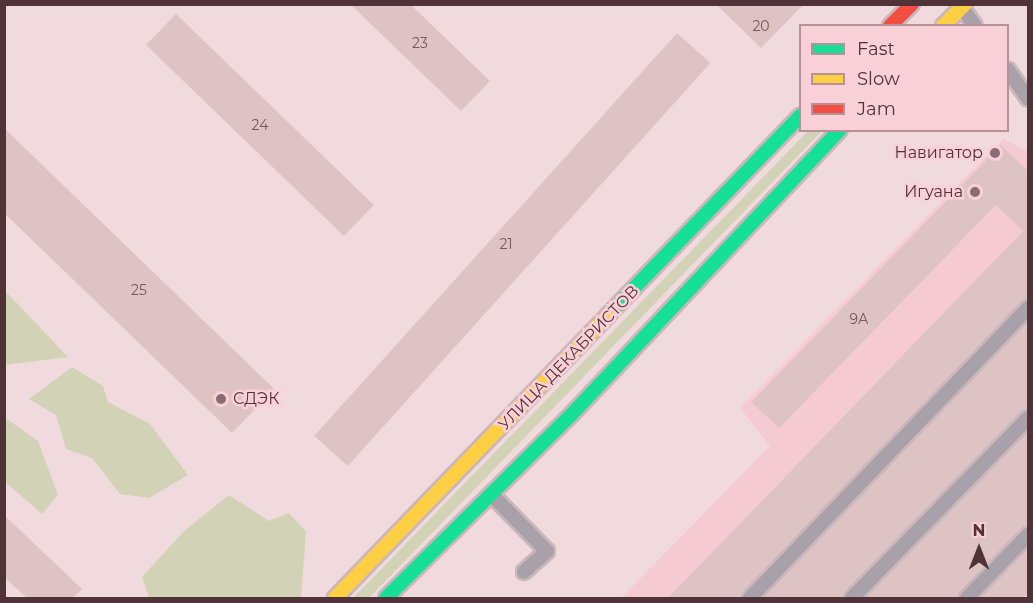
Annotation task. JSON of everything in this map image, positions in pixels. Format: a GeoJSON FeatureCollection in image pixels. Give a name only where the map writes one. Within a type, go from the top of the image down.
{"type":"FeatureCollection","features":[{"type":"Feature","properties":{"kind":"street"},"geometry":{"type":"LineString","coordinates":[[892,24],[912,4]]}},
{"type":"Feature","properties":{"kind":"street"},"geometry":{"type":"LineString","coordinates":[[945,24],[962,6]]}},
{"type":"Feature","properties":{"kind":"street","name":"УЛИЦА ДЕКАБРИСТОВ"},"geometry":{"type":"LineString","coordinates":[[335,598],[799,118]]}},
{"type":"Feature","properties":{"kind":"street"},"geometry":{"type":"LineString","coordinates":[[386,598],[491,494],[838,132]]}},
{"type":"Feature","properties":{"kind":"lane"},"geometry":{"type":"LineString","coordinates":[[962,6],[974,24]]}},
{"type":"Feature","properties":{"kind":"lane"},"geometry":{"type":"LineString","coordinates":[[1009,71],[1029,99]]}},
{"type":"Feature","properties":{"kind":"lane"},"geometry":{"type":"LineString","coordinates":[[750,598],[1029,308]]}},
{"type":"Feature","properties":{"kind":"lane"},"geometry":{"type":"LineString","coordinates":[[852,598],[1029,418]]}},
{"type":"Feature","properties":{"kind":"lane"},"geometry":{"type":"LineString","coordinates":[[491,494],[547,551],[524,572]]}},
{"type":"Feature","properties":{"kind":"lane"},"geometry":{"type":"LineString","coordinates":[[966,598],[1029,535]]}},
{"type":"Feature","properties":{"kind":"shaded area"},"geometry":{"type":"Polygon","coordinates":[[[1003,139],[1028,152],[1028,598],[621,598],[770,446],[740,408],[1003,139]]]}},
{"type":"Feature","properties":{"kind":"green space"},"geometry":{"type":"Polygon","coordinates":[[[807,132],[821,132],[369,598],[353,598],[807,132]]]}},
{"type":"Feature","properties":{"kind":"green space"},"geometry":{"type":"Polygon","coordinates":[[[5,291],[13,299],[68,357],[5,365],[5,291]]]}},
{"type":"Feature","properties":{"kind":"green space"},"geometry":{"type":"Polygon","coordinates":[[[72,367],[103,386],[108,402],[150,424],[188,475],[149,498],[120,494],[92,458],[66,449],[56,415],[29,399],[72,367]]]}},
{"type":"Feature","properties":{"kind":"green space"},"geometry":{"type":"Polygon","coordinates":[[[4,417],[38,441],[58,495],[42,514],[5,482],[4,417]]]}},
{"type":"Feature","properties":{"kind":"green space"},"geometry":{"type":"Polygon","coordinates":[[[229,495],[269,521],[289,513],[306,532],[301,598],[149,598],[142,577],[184,531],[229,495]]]}},
{"type":"Feature","properties":{"kind":"building"},"geometry":{"type":"Polygon","coordinates":[[[350,4],[410,4],[490,81],[461,111],[350,4]]]}},
{"type":"Feature","properties":{"kind":"building"},"geometry":{"type":"Polygon","coordinates":[[[716,4],[804,4],[761,48],[716,4]]]}},
{"type":"Feature","properties":{"kind":"building"},"geometry":{"type":"Polygon","coordinates":[[[176,14],[374,205],[344,236],[146,45],[176,14]]]}},
{"type":"Feature","properties":{"kind":"building"},"geometry":{"type":"Polygon","coordinates":[[[677,33],[710,63],[348,466],[314,436],[677,33]]]}},
{"type":"Feature","properties":{"kind":"building"},"geometry":{"type":"Polygon","coordinates":[[[4,128],[274,389],[232,433],[4,213],[4,128]]]}},
{"type":"Feature","properties":{"kind":"building"},"geometry":{"type":"Polygon","coordinates":[[[1001,145],[1029,172],[1029,299],[741,598],[668,598],[1023,231],[996,205],[779,428],[751,402],[1001,145]]]}},
{"type":"Feature","properties":{"kind":"building"},"geometry":{"type":"Polygon","coordinates":[[[1029,320],[1029,409],[843,598],[762,598],[1029,320]]]}},
{"type":"Feature","properties":{"kind":"building"},"geometry":{"type":"Polygon","coordinates":[[[1029,430],[1029,526],[958,598],[864,598],[1029,430]]]}},
{"type":"Feature","properties":{"kind":"building"},"geometry":{"type":"Polygon","coordinates":[[[4,515],[82,589],[73,598],[27,598],[4,577],[4,515]]]}},
{"type":"Feature","properties":{"kind":"building"},"geometry":{"type":"Polygon","coordinates":[[[1029,547],[1029,593],[1023,598],[979,598],[1029,547]]]}},
{"type":"Feature","properties":{"kind":"traffic: fast"},"geometry":{"type":"LineString","coordinates":[[608,315],[799,117]]}},
{"type":"Feature","properties":{"kind":"traffic: fast"},"geometry":{"type":"LineString","coordinates":[[386,598],[571,415],[838,132]]}},
{"type":"Feature","properties":{"kind":"traffic: slow"},"geometry":{"type":"LineString","coordinates":[[945,24],[965,4]]}},
{"type":"Feature","properties":{"kind":"traffic: slow"},"geometry":{"type":"LineString","coordinates":[[335,598],[608,315]]}},
{"type":"Feature","properties":{"kind":"traffic: jam"},"geometry":{"type":"LineString","coordinates":[[892,24],[912,4]]}},
{"type":"Feature","properties":{"kind":"place","name":"Навигатор"},"geometry":{"type":"Point","coordinates":[995,153]}},
{"type":"Feature","properties":{"kind":"place","name":"Игуана"},"geometry":{"type":"Point","coordinates":[975,192]}},
{"type":"Feature","properties":{"kind":"place","name":"СДЭК"},"geometry":{"type":"Point","coordinates":[221,399]}}]}
